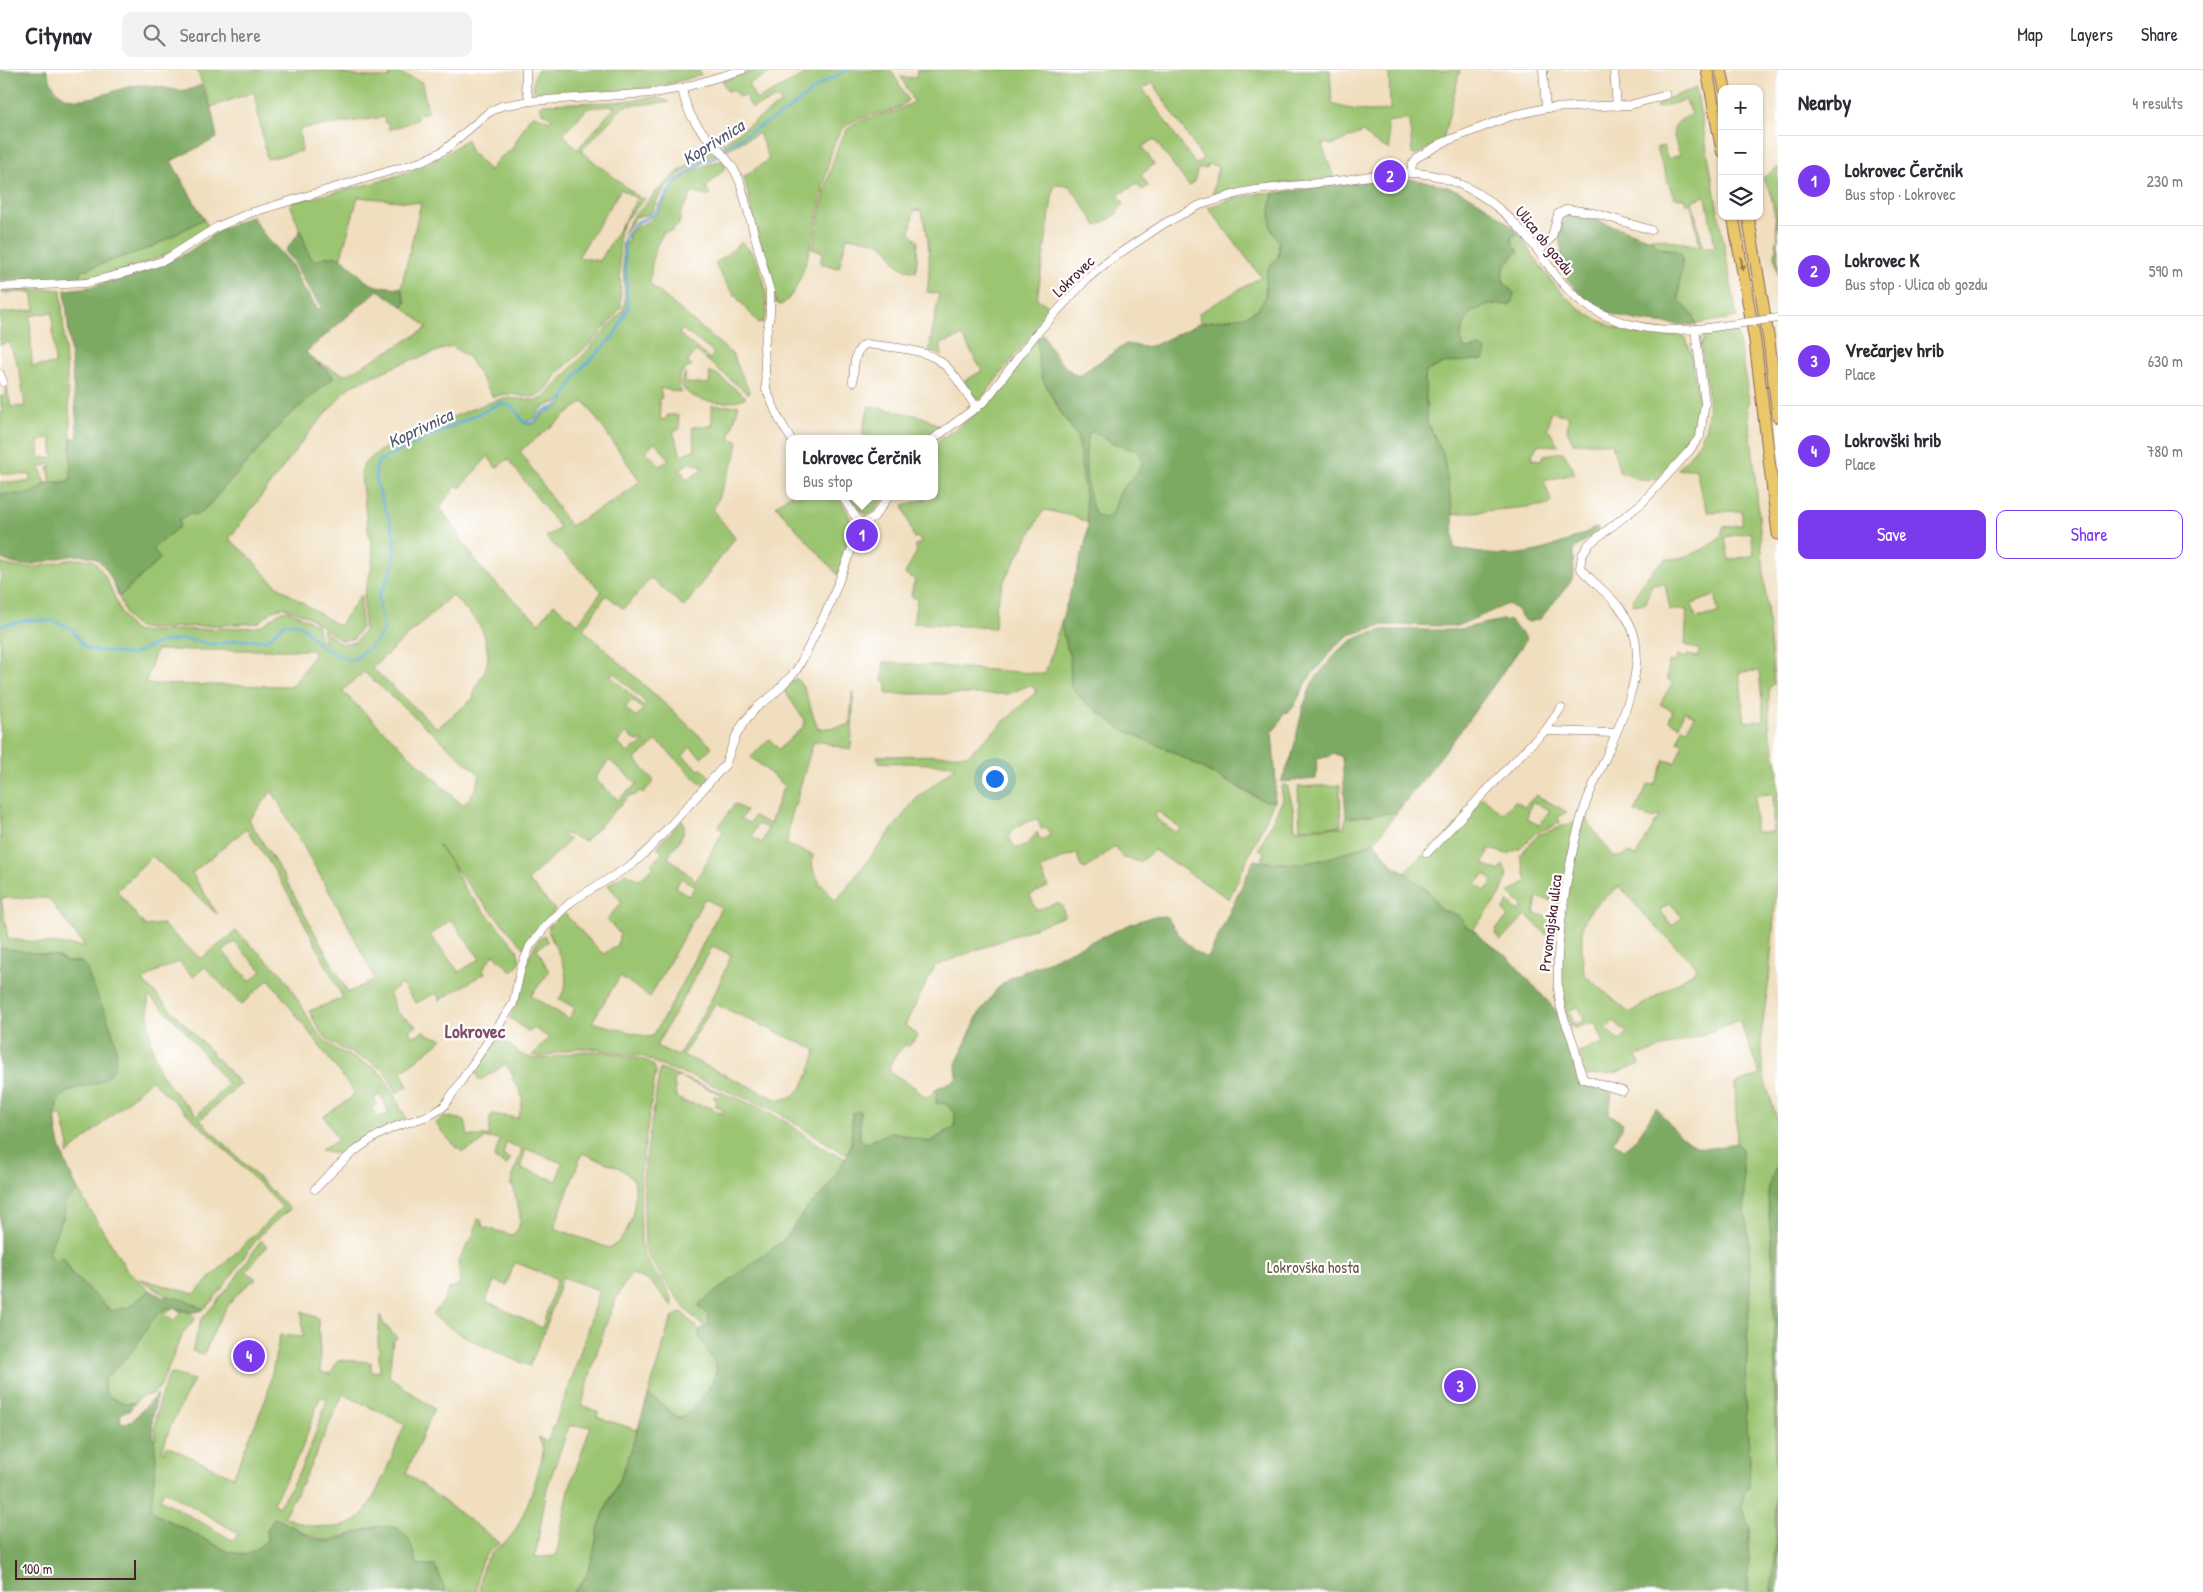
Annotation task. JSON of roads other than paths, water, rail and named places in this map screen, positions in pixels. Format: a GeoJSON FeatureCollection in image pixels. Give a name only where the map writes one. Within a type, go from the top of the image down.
{"type":"FeatureCollection","features":[{"type":"Feature","properties":{"kind":"highway"},"geometry":{"type":"LineString","coordinates":[[1706,70],[1718,131]]}},
{"type":"Feature","properties":{"kind":"highway"},"geometry":{"type":"LineString","coordinates":[[1722,70],[1724,85]]}},
{"type":"Feature","properties":{"kind":"highway"},"geometry":{"type":"LineString","coordinates":[[1734,220],[1755,341],[1778,534]]}},
{"type":"Feature","properties":{"kind":"highway"},"geometry":{"type":"LineString","coordinates":[[1749,220],[1769,341],[1778,417]]}},
{"type":"Feature","properties":{"kind":"street"},"geometry":{"type":"LineString","coordinates":[[526,70],[526,87],[530,101]]}},
{"type":"Feature","properties":{"kind":"street"},"geometry":{"type":"LineString","coordinates":[[0,287],[86,283],[165,260],[217,228],[250,213],[422,161],[443,151],[488,113],[501,106],[530,101],[633,96],[682,88],[742,70]]}},
{"type":"Feature","properties":{"kind":"street"},"geometry":{"type":"LineString","coordinates":[[1543,70],[1546,108]]}},
{"type":"Feature","properties":{"kind":"street"},"geometry":{"type":"LineString","coordinates":[[1614,70],[1617,106]]}},
{"type":"Feature","properties":{"kind":"street"},"geometry":{"type":"LineString","coordinates":[[682,88],[685,104],[690,116],[736,170],[740,182],[770,292],[770,315],[764,346],[764,373],[770,399],[789,435]]}},
{"type":"Feature","properties":{"kind":"street"},"geometry":{"type":"LineString","coordinates":[[1411,172],[1412,164],[1416,158],[1452,138],[1511,116],[1546,108],[1630,105],[1666,95]]}},
{"type":"Feature","properties":{"kind":"street","name":"Ulica ob gozdu"},"geometry":{"type":"LineString","coordinates":[[1270,188],[1393,172],[1411,172],[1450,180],[1496,204],[1511,219],[1575,297],[1607,316],[1629,325],[1651,329],[1695,330],[1778,318]]}},
{"type":"Feature","properties":{"kind":"street","name":"Lokrovec"},"geometry":{"type":"LineString","coordinates":[[938,435],[977,408],[995,389],[1015,360],[1063,304],[1087,279],[1111,259],[1166,223],[1200,205],[1239,193],[1270,188]]}},
{"type":"Feature","properties":{"kind":"street"},"geometry":{"type":"LineString","coordinates":[[1539,252],[1554,234],[1558,214],[1567,208],[1594,213],[1651,230]]}},
{"type":"Feature","properties":{"kind":"street","name":"Prvomajska ulica"},"geometry":{"type":"LineString","coordinates":[[1623,1091],[1583,1079],[1560,1004],[1557,980],[1564,904],[1579,826],[1586,803],[1632,692],[1636,653],[1635,639],[1627,615],[1580,568],[1582,555],[1595,539],[1642,503],[1690,450],[1700,436],[1705,403],[1695,330]]}},
{"type":"Feature","properties":{"kind":"street"},"geometry":{"type":"LineString","coordinates":[[853,382],[858,350],[862,345],[866,344],[921,354],[935,358],[944,365],[977,408]]}},
{"type":"Feature","properties":{"kind":"street"},"geometry":{"type":"LineString","coordinates":[[845,500],[861,525]]}},
{"type":"Feature","properties":{"kind":"street"},"geometry":{"type":"LineString","coordinates":[[315,1189],[340,1163],[368,1142],[387,1130],[437,1111],[445,1105],[513,1004],[521,968],[530,946],[545,927],[572,901],[633,864],[725,766],[736,736],[744,722],[756,708],[774,694],[795,672],[829,606],[861,525],[874,517],[886,500]]}},
{"type":"Feature","properties":{"kind":"street"},"geometry":{"type":"LineString","coordinates":[[1427,853],[1545,731],[1561,708]]}},
{"type":"Feature","properties":{"kind":"street"},"geometry":{"type":"LineString","coordinates":[[1545,731],[1615,733]]}},
{"type":"Feature","properties":{"kind":"waterway","name":"Koprivnica"},"geometry":{"type":"LineString","coordinates":[[0,626],[27,620],[53,621],[71,628],[82,644],[88,649],[131,655],[161,642],[185,639],[215,645],[236,640],[267,640],[285,623],[295,623],[304,628],[320,646],[348,660],[355,659],[372,645],[384,631],[378,597],[388,578],[394,558],[394,534],[376,480],[378,461],[501,403],[512,407],[523,422],[527,423],[535,421],[543,411],[556,407],[565,396],[578,372],[614,336],[628,308],[624,240],[634,224],[653,215],[676,181],[703,162],[714,158],[726,147],[786,112],[821,84],[847,70]]}},
{"type":"Feature","properties":{"kind":"place","name":"Lokrovec K"},"geometry":{"type":"Point","coordinates":[1390,176]}},
{"type":"Feature","properties":{"kind":"place","name":"Lokrovec Čerčnik"},"geometry":{"type":"Point","coordinates":[862,535]}},
{"type":"Feature","properties":{"kind":"place","name":"Lokrovški hrib"},"geometry":{"type":"Point","coordinates":[249,1356]}},
{"type":"Feature","properties":{"kind":"place","name":"Vrečarjev hrib"},"geometry":{"type":"Point","coordinates":[1460,1386]}},
{"type":"Feature","properties":{"kind":"district","name":"Lokrovec"},"geometry":{"type":"Point","coordinates":[475,1031]}},
{"type":"Feature","properties":{"kind":"park label","name":"Lokrovška hosta"},"geometry":{"type":"Point","coordinates":[1313,1267]}}]}
